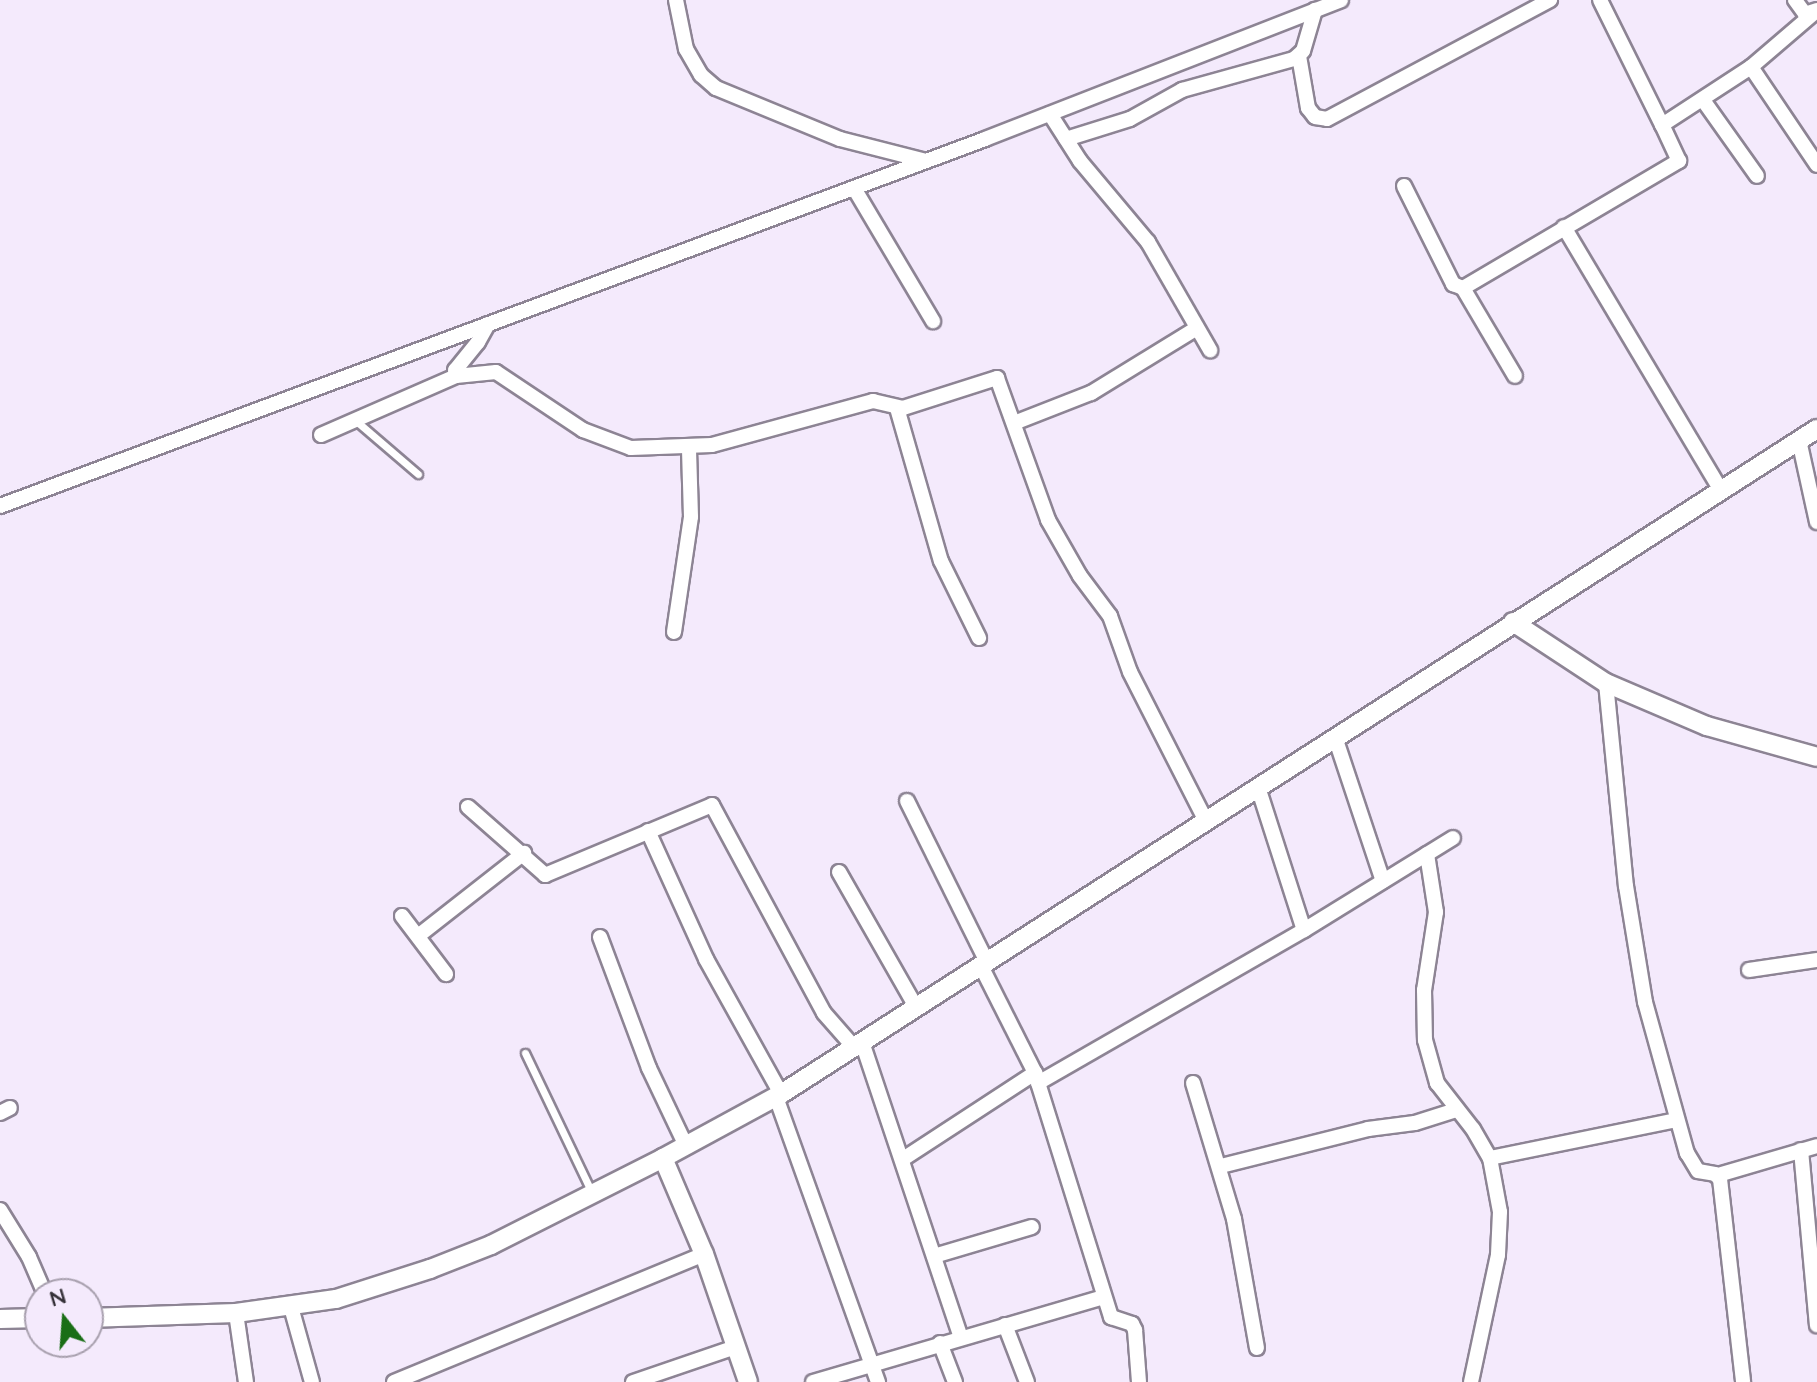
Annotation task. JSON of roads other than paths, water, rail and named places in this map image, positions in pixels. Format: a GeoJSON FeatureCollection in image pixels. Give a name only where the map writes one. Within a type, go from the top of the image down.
{"type":"FeatureCollection","features":[{"type":"Feature","properties":{"kind":"street"},"geometry":{"type":"LineString","coordinates":[[676,0],[686,49],[701,75],[716,88],[840,139],[926,161]]}},
{"type":"Feature","properties":{"kind":"street"},"geometry":{"type":"LineString","coordinates":[[0,506],[926,161],[1341,0]]}},
{"type":"Feature","properties":{"kind":"street"},"geometry":{"type":"LineString","coordinates":[[1299,56],[1308,108],[1315,117],[1327,119],[1550,0]]}},
{"type":"Feature","properties":{"kind":"street"},"geometry":{"type":"LineString","coordinates":[[1463,288],[1679,161],[1600,0]]}},
{"type":"Feature","properties":{"kind":"street"},"geometry":{"type":"LineString","coordinates":[[1795,0],[1805,14],[1815,12]]}},
{"type":"Feature","properties":{"kind":"street"},"geometry":{"type":"LineString","coordinates":[[1066,139],[1130,119],[1182,90],[1299,56],[1307,44],[1315,10]]}},
{"type":"Feature","properties":{"kind":"street"},"geometry":{"type":"LineString","coordinates":[[1662,125],[1751,67],[1815,12]]}},
{"type":"Feature","properties":{"kind":"street"},"geometry":{"type":"LineString","coordinates":[[1751,67],[1817,165]]}},
{"type":"Feature","properties":{"kind":"street"},"geometry":{"type":"LineString","coordinates":[[1703,100],[1757,176]]}},
{"type":"Feature","properties":{"kind":"street"},"geometry":{"type":"LineString","coordinates":[[1050,114],[1080,161],[1140,231],[1210,350]]}},
{"type":"Feature","properties":{"kind":"street"},"geometry":{"type":"LineString","coordinates":[[1404,186],[1453,284],[1463,288],[1515,376]]}},
{"type":"Feature","properties":{"kind":"street"},"geometry":{"type":"LineString","coordinates":[[854,188],[933,321]]}},
{"type":"Feature","properties":{"kind":"street"},"geometry":{"type":"LineString","coordinates":[[1564,227],[1721,490]]}},
{"type":"Feature","properties":{"kind":"street"},"geometry":{"type":"LineString","coordinates":[[456,376],[455,370],[488,324]]}},
{"type":"Feature","properties":{"kind":"street"},"geometry":{"type":"LineString","coordinates":[[1014,423],[1101,388],[1197,328]]}},
{"type":"Feature","properties":{"kind":"street"},"geometry":{"type":"LineString","coordinates":[[321,435],[456,376],[496,372],[583,430],[610,443],[631,448],[689,448],[749,436],[873,401],[897,408],[994,377],[999,380],[1048,520],[1080,576],[1110,616],[1130,672],[1206,821]]}},
{"type":"Feature","properties":{"kind":"street"},"geometry":{"type":"LineString","coordinates":[[897,408],[941,561],[979,638]]}},
{"type":"Feature","properties":{"kind":"street"},"geometry":{"type":"LineString","coordinates":[[104,1318],[173,1318],[236,1313],[336,1299],[430,1269],[593,1195],[779,1095],[1817,429]]}},
{"type":"Feature","properties":{"kind":"street"},"geometry":{"type":"LineString","coordinates":[[1799,440],[1817,522]]}},
{"type":"Feature","properties":{"kind":"street"},"geometry":{"type":"LineString","coordinates":[[674,632],[691,517],[689,448]]}},
{"type":"Feature","properties":{"kind":"street"},"geometry":{"type":"LineString","coordinates":[[1513,622],[1606,683],[1707,726],[1817,757]]}},
{"type":"Feature","properties":{"kind":"street"},"geometry":{"type":"LineString","coordinates":[[1606,683],[1628,900],[1645,1002],[1677,1120],[1695,1168],[1718,1175],[1817,1146]]}},
{"type":"Feature","properties":{"kind":"street"},"geometry":{"type":"LineString","coordinates":[[1335,737],[1383,881]]}},
{"type":"Feature","properties":{"kind":"street"},"geometry":{"type":"LineString","coordinates":[[1258,787],[1304,930]]}},
{"type":"Feature","properties":{"kind":"street"},"geometry":{"type":"LineString","coordinates":[[907,801],[1036,1078],[1104,1297],[1113,1319],[1129,1322],[1135,1330],[1139,1382]]}},
{"type":"Feature","properties":{"kind":"street"},"geometry":{"type":"LineString","coordinates":[[468,807],[524,853],[538,870],[549,875],[713,806],[824,1013],[858,1044],[903,1159],[961,1338]]}},
{"type":"Feature","properties":{"kind":"street"},"geometry":{"type":"LineString","coordinates":[[648,831],[706,959],[779,1095],[878,1382]]}},
{"type":"Feature","properties":{"kind":"street"},"geometry":{"type":"LineString","coordinates":[[903,1159],[1036,1078],[1304,930],[1453,838]]}},
{"type":"Feature","properties":{"kind":"street"},"geometry":{"type":"LineString","coordinates":[[418,936],[524,853]]}},
{"type":"Feature","properties":{"kind":"street"},"geometry":{"type":"LineString","coordinates":[[1427,854],[1436,912],[1424,990],[1425,1040],[1437,1083],[1490,1158],[1500,1212],[1500,1236],[1471,1382]]}},
{"type":"Feature","properties":{"kind":"street"},"geometry":{"type":"LineString","coordinates":[[839,872],[916,1007]]}},
{"type":"Feature","properties":{"kind":"street"},"geometry":{"type":"LineString","coordinates":[[402,916],[446,974]]}},
{"type":"Feature","properties":{"kind":"street"},"geometry":{"type":"LineString","coordinates":[[600,937],[649,1068],[686,1146]]}},
{"type":"Feature","properties":{"kind":"street"},"geometry":{"type":"LineString","coordinates":[[1749,970],[1817,960]]}},
{"type":"Feature","properties":{"kind":"street"},"geometry":{"type":"LineString","coordinates":[[1193,1083],[1221,1166],[1257,1348]]}},
{"type":"Feature","properties":{"kind":"street"},"geometry":{"type":"LineString","coordinates":[[1221,1166],[1368,1129],[1415,1123],[1456,1110]]}},
{"type":"Feature","properties":{"kind":"street"},"geometry":{"type":"LineString","coordinates":[[1490,1158],[1677,1120]]}},
{"type":"Feature","properties":{"kind":"street"},"geometry":{"type":"LineString","coordinates":[[1801,1150],[1817,1325]]}},
{"type":"Feature","properties":{"kind":"street"},"geometry":{"type":"LineString","coordinates":[[663,1158],[704,1254],[748,1382]]}},
{"type":"Feature","properties":{"kind":"street"},"geometry":{"type":"LineString","coordinates":[[1718,1175],[1743,1382]]}},
{"type":"Feature","properties":{"kind":"street"},"geometry":{"type":"LineString","coordinates":[[0,1210],[38,1278]]}},
{"type":"Feature","properties":{"kind":"street"},"geometry":{"type":"LineString","coordinates":[[934,1256],[1032,1227]]}},
{"type":"Feature","properties":{"kind":"street"},"geometry":{"type":"LineString","coordinates":[[394,1382],[704,1254]]}},
{"type":"Feature","properties":{"kind":"street"},"geometry":{"type":"LineString","coordinates":[[813,1382],[1104,1297]]}},
{"type":"Feature","properties":{"kind":"street"},"geometry":{"type":"LineString","coordinates":[[291,1307],[312,1382]]}},
{"type":"Feature","properties":{"kind":"street"},"geometry":{"type":"LineString","coordinates":[[236,1313],[246,1382]]}},
{"type":"Feature","properties":{"kind":"street"},"geometry":{"type":"LineString","coordinates":[[0,1319],[24,1318]]}},
{"type":"Feature","properties":{"kind":"street"},"geometry":{"type":"LineString","coordinates":[[1005,1325],[1027,1382]]}},
{"type":"Feature","properties":{"kind":"street"},"geometry":{"type":"LineString","coordinates":[[940,1343],[955,1382]]}},
{"type":"Feature","properties":{"kind":"street"},"geometry":{"type":"LineString","coordinates":[[633,1382],[735,1347]]}},
{"type":"Feature","properties":{"kind":"lane"},"geometry":{"type":"LineString","coordinates":[[355,420],[418,474]]}},
{"type":"Feature","properties":{"kind":"lane"},"geometry":{"type":"LineString","coordinates":[[525,1053],[593,1195]]}}]}
